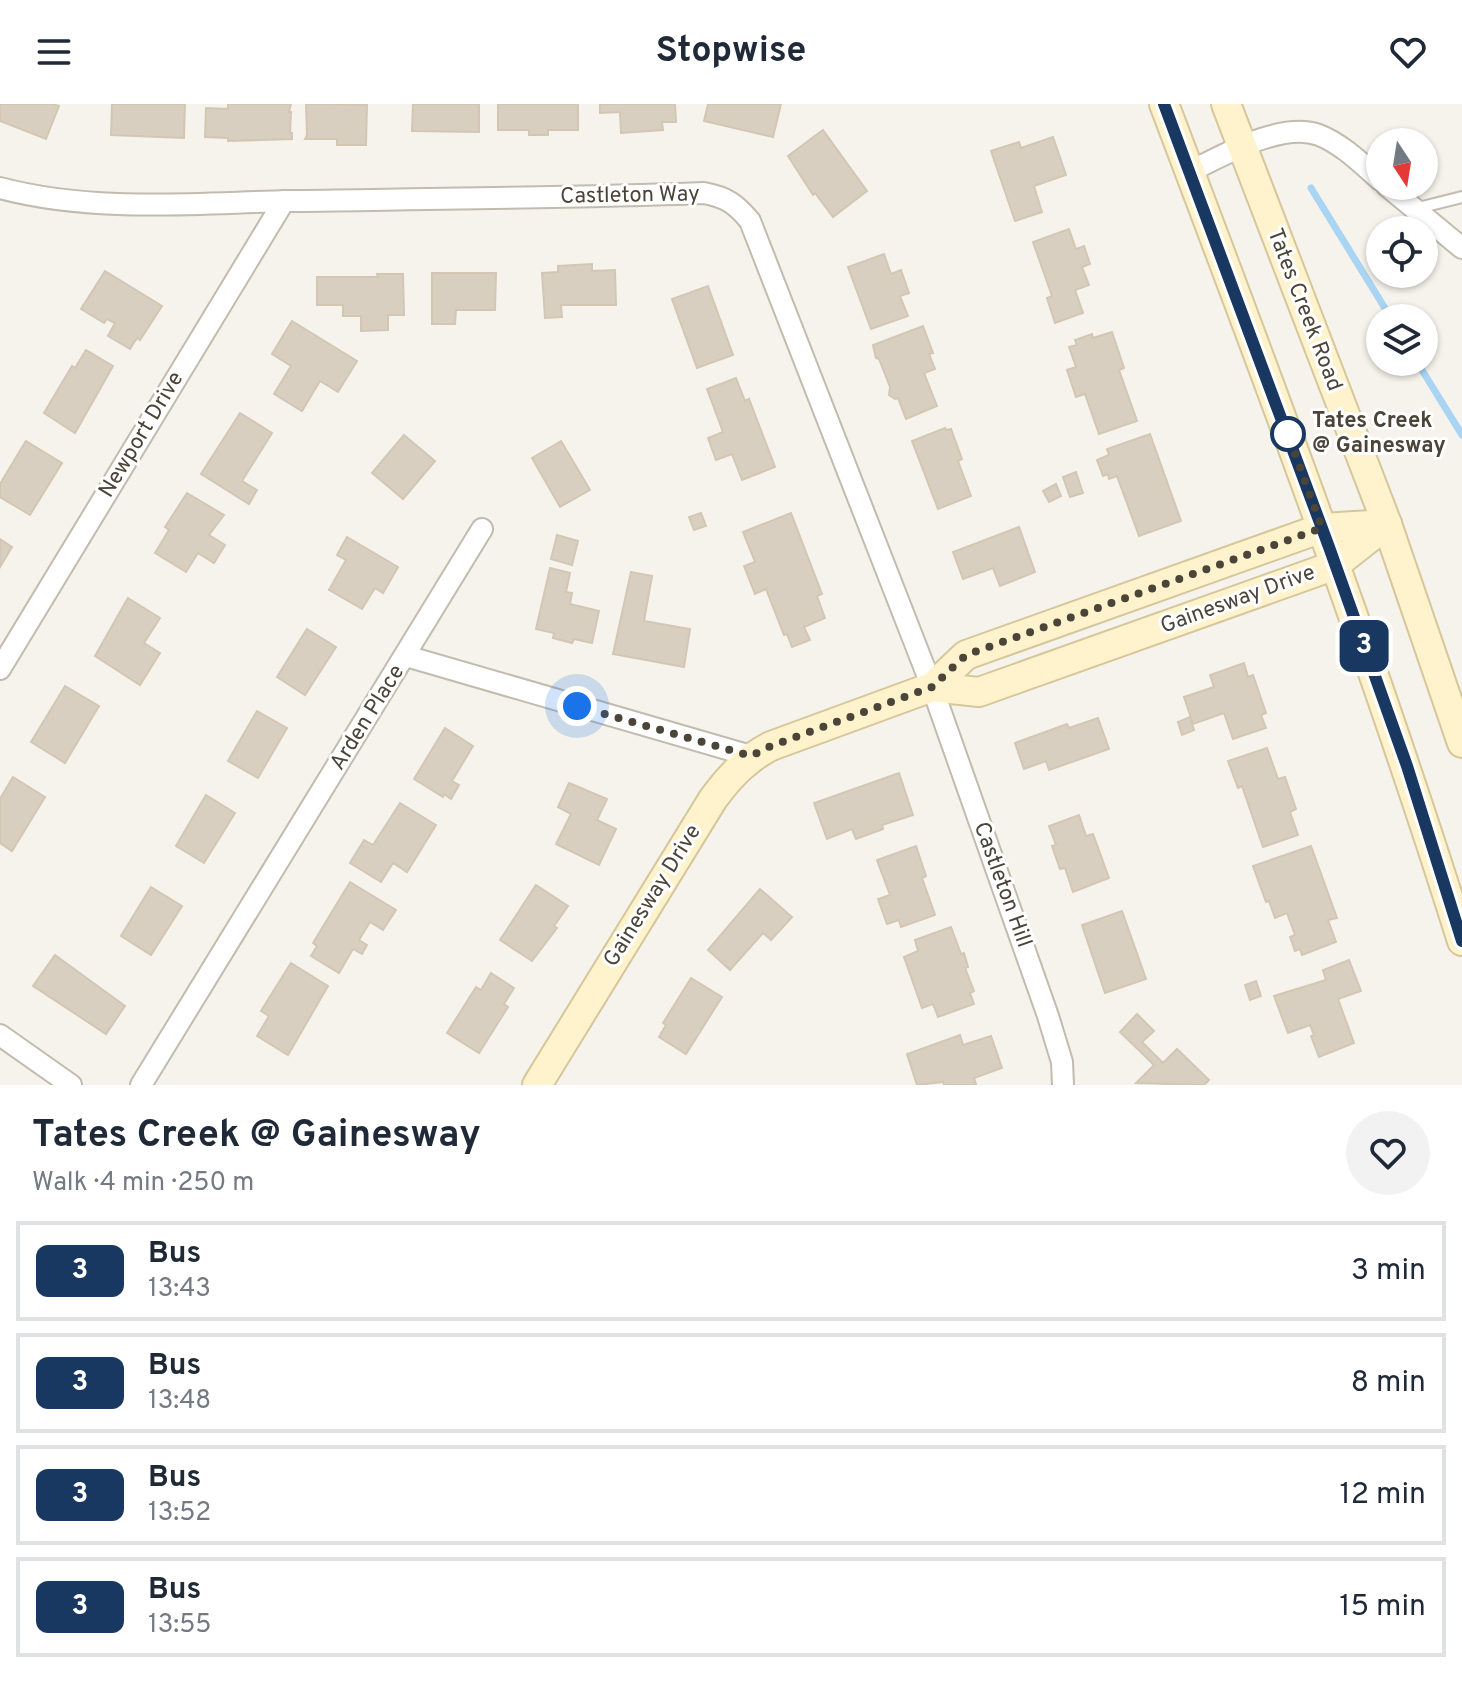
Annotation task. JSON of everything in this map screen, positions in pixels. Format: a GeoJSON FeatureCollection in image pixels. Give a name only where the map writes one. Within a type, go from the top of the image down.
{"type":"FeatureCollection","features":[{"type":"Feature","properties":{"kind":"main road"},"geometry":{"type":"LineString","coordinates":[[1164,104],[1407,766],[1462,941]]}},
{"type":"Feature","properties":{"kind":"main road","name":"Tates Creek Road"},"geometry":{"type":"LineString","coordinates":[[1226,104],[1387,524],[1462,743]]}},
{"type":"Feature","properties":{"kind":"main road","name":"Gainesway Drive"},"geometry":{"type":"LineString","coordinates":[[537,1085],[713,799],[728,778],[751,756],[932,687],[966,655],[1322,528],[1387,524]]}},
{"type":"Feature","properties":{"kind":"main road","name":"Gainesway Drive"},"geometry":{"type":"LineString","coordinates":[[932,687],[979,692],[1335,565],[1387,524]]}},
{"type":"Feature","properties":{"kind":"street"},"geometry":{"type":"LineString","coordinates":[[1189,172],[1242,147],[1293,130],[1320,136],[1366,168]]}},
{"type":"Feature","properties":{"kind":"street","name":"Castleton Way"},"geometry":{"type":"LineString","coordinates":[[0,188],[34,197],[83,203],[704,193],[721,196],[736,204],[750,221],[932,687]]}},
{"type":"Feature","properties":{"kind":"street"},"geometry":{"type":"LineString","coordinates":[[1403,200],[1462,248]]}},
{"type":"Feature","properties":{"kind":"street","name":"Newport Drive"},"geometry":{"type":"LineString","coordinates":[[0,669],[284,201]]}},
{"type":"Feature","properties":{"kind":"street"},"geometry":{"type":"LineString","coordinates":[[406,656],[482,529]]}},
{"type":"Feature","properties":{"kind":"street","name":"Arden Place"},"geometry":{"type":"LineString","coordinates":[[141,1085],[406,656],[751,756]]}},
{"type":"Feature","properties":{"kind":"street","name":"Castleton Hill"},"geometry":{"type":"LineString","coordinates":[[932,687],[1048,1016],[1062,1062],[1063,1085]]}},
{"type":"Feature","properties":{"kind":"street"},"geometry":{"type":"LineString","coordinates":[[0,1035],[71,1085]]}},
{"type":"Feature","properties":{"kind":"lane"},"geometry":{"type":"LineString","coordinates":[[1414,209],[1462,197]]}},
{"type":"Feature","properties":{"kind":"building"},"geometry":{"type":"Polygon","coordinates":[[[0,104],[59,106],[46,139],[0,121],[0,104]]]}},
{"type":"Feature","properties":{"kind":"building"},"geometry":{"type":"Polygon","coordinates":[[[112,104],[185,104],[184,138],[111,135],[112,104]]]}},
{"type":"Feature","properties":{"kind":"building"},"geometry":{"type":"Polygon","coordinates":[[[228,104],[291,104],[292,139],[228,141],[228,138],[205,137],[206,108],[228,109],[228,104]]]}},
{"type":"Feature","properties":{"kind":"building"},"geometry":{"type":"Polygon","coordinates":[[[306,104],[367,105],[366,145],[337,145],[337,139],[305,139],[306,104]]]}},
{"type":"Feature","properties":{"kind":"building"},"geometry":{"type":"Polygon","coordinates":[[[413,104],[479,104],[479,132],[412,131],[413,104]]]}},
{"type":"Feature","properties":{"kind":"building"},"geometry":{"type":"Polygon","coordinates":[[[498,104],[578,104],[578,130],[548,130],[548,135],[529,135],[529,130],[498,130],[498,104]]]}},
{"type":"Feature","properties":{"kind":"building"},"geometry":{"type":"Polygon","coordinates":[[[600,104],[675,104],[676,122],[662,122],[663,130],[621,133],[620,112],[600,113],[600,104]]]}},
{"type":"Feature","properties":{"kind":"building"},"geometry":{"type":"Polygon","coordinates":[[[708,104],[781,104],[773,137],[704,121],[708,104]]]}},
{"type":"Feature","properties":{"kind":"building"},"geometry":{"type":"Polygon","coordinates":[[[823,130],[867,191],[833,217],[815,193],[813,195],[788,156],[823,130]]]}},
{"type":"Feature","properties":{"kind":"building"},"geometry":{"type":"Polygon","coordinates":[[[1053,137],[1066,175],[1034,186],[1042,212],[1015,221],[991,151],[1019,142],[1021,148],[1053,137]]]}},
{"type":"Feature","properties":{"kind":"building"},"geometry":{"type":"Polygon","coordinates":[[[1069,229],[1076,249],[1084,246],[1090,264],[1082,267],[1089,285],[1075,290],[1083,313],[1055,323],[1047,298],[1052,296],[1033,242],[1069,229]]]}},
{"type":"Feature","properties":{"kind":"building"},"geometry":{"type":"Polygon","coordinates":[[[884,254],[891,274],[901,270],[909,293],[900,296],[908,316],[871,329],[848,267],[884,254]]]}},
{"type":"Feature","properties":{"kind":"building"},"geometry":{"type":"Polygon","coordinates":[[[592,264],[592,271],[615,270],[616,305],[561,305],[562,317],[545,318],[542,273],[558,272],[558,266],[592,264]]]}},
{"type":"Feature","properties":{"kind":"building"},"geometry":{"type":"Polygon","coordinates":[[[105,271],[162,306],[140,340],[137,338],[130,349],[108,336],[115,323],[107,319],[104,323],[81,309],[105,271]]]}},
{"type":"Feature","properties":{"kind":"building"},"geometry":{"type":"Polygon","coordinates":[[[432,273],[496,273],[495,310],[456,310],[455,324],[432,324],[432,273]]]}},
{"type":"Feature","properties":{"kind":"building"},"geometry":{"type":"Polygon","coordinates":[[[377,274],[403,274],[404,315],[388,315],[388,330],[361,331],[361,316],[343,316],[343,305],[317,305],[317,277],[378,277],[377,274]]]}},
{"type":"Feature","properties":{"kind":"building"},"geometry":{"type":"Polygon","coordinates":[[[708,286],[733,355],[697,368],[672,299],[708,286]]]}},
{"type":"Feature","properties":{"kind":"building"},"geometry":{"type":"Polygon","coordinates":[[[292,321],[357,361],[338,392],[320,381],[302,411],[274,394],[291,366],[272,354],[292,321]]]}},
{"type":"Feature","properties":{"kind":"building"},"geometry":{"type":"Polygon","coordinates":[[[923,326],[935,369],[924,373],[937,406],[906,419],[898,398],[889,395],[890,387],[873,345],[923,326]]]}},
{"type":"Feature","properties":{"kind":"building"},"geometry":{"type":"Polygon","coordinates":[[[1112,332],[1124,368],[1119,370],[1137,421],[1099,434],[1085,394],[1076,397],[1067,370],[1076,367],[1069,347],[1077,345],[1075,340],[1092,334],[1093,338],[1112,332]]]}},
{"type":"Feature","properties":{"kind":"building"},"geometry":{"type":"Polygon","coordinates":[[[86,350],[113,366],[75,433],[44,413],[72,366],[75,368],[86,350]]]}},
{"type":"Feature","properties":{"kind":"building"},"geometry":{"type":"Polygon","coordinates":[[[736,378],[745,401],[749,399],[775,467],[742,480],[732,454],[716,460],[708,438],[723,432],[707,389],[736,378]]]}},
{"type":"Feature","properties":{"kind":"building"},"geometry":{"type":"Polygon","coordinates":[[[240,413],[272,433],[242,481],[257,490],[249,504],[201,474],[240,413]]]}},
{"type":"Feature","properties":{"kind":"building"},"geometry":{"type":"Polygon","coordinates":[[[945,428],[951,429],[962,459],[958,461],[971,496],[938,509],[912,441],[945,428]]]}},
{"type":"Feature","properties":{"kind":"building"},"geometry":{"type":"Polygon","coordinates":[[[1150,434],[1181,521],[1139,536],[1117,476],[1109,479],[1108,474],[1103,476],[1097,460],[1109,455],[1107,449],[1150,434]]]}},
{"type":"Feature","properties":{"kind":"building"},"geometry":{"type":"Polygon","coordinates":[[[404,435],[435,461],[403,499],[372,473],[404,435]]]}},
{"type":"Feature","properties":{"kind":"building"},"geometry":{"type":"Polygon","coordinates":[[[26,441],[62,463],[30,515],[0,497],[0,484],[26,441]]]}},
{"type":"Feature","properties":{"kind":"building"},"geometry":{"type":"Polygon","coordinates":[[[561,441],[590,490],[560,507],[532,458],[561,441]]]}},
{"type":"Feature","properties":{"kind":"building"},"geometry":{"type":"Polygon","coordinates":[[[1076,472],[1083,493],[1070,497],[1063,477],[1076,472]]]}},
{"type":"Feature","properties":{"kind":"building"},"geometry":{"type":"Polygon","coordinates":[[[1056,484],[1061,496],[1049,502],[1043,491],[1056,484]]]}},
{"type":"Feature","properties":{"kind":"building"},"geometry":{"type":"Polygon","coordinates":[[[187,493],[224,515],[209,535],[225,545],[214,563],[198,553],[186,572],[155,553],[169,530],[165,527],[187,493]]]}},
{"type":"Feature","properties":{"kind":"building"},"geometry":{"type":"Polygon","coordinates":[[[701,513],[706,526],[694,530],[689,517],[701,513]]]}},
{"type":"Feature","properties":{"kind":"building"},"geometry":{"type":"Polygon","coordinates":[[[791,513],[822,594],[817,596],[825,618],[804,627],[810,640],[792,647],[766,589],[755,594],[744,566],[755,562],[743,532],[791,513]]]}},
{"type":"Feature","properties":{"kind":"building"},"geometry":{"type":"Polygon","coordinates":[[[1019,527],[1035,572],[1000,586],[993,568],[963,579],[953,552],[1019,527]]]}},
{"type":"Feature","properties":{"kind":"building"},"geometry":{"type":"Polygon","coordinates":[[[557,535],[578,541],[572,565],[551,559],[557,535]]]}},
{"type":"Feature","properties":{"kind":"building"},"geometry":{"type":"Polygon","coordinates":[[[347,537],[398,567],[383,593],[375,588],[362,609],[329,590],[346,560],[337,555],[347,537]]]}},
{"type":"Feature","properties":{"kind":"building"},"geometry":{"type":"Polygon","coordinates":[[[0,539],[12,547],[0,567],[0,539]]]}},
{"type":"Feature","properties":{"kind":"building"},"geometry":{"type":"Polygon","coordinates":[[[550,568],[570,573],[566,592],[572,593],[570,604],[599,611],[592,643],[574,639],[572,643],[553,638],[554,633],[536,629],[550,568]]]}},
{"type":"Feature","properties":{"kind":"building"},"geometry":{"type":"Polygon","coordinates":[[[631,572],[652,576],[644,621],[690,629],[684,667],[613,654],[631,572]]]}},
{"type":"Feature","properties":{"kind":"building"},"geometry":{"type":"Polygon","coordinates":[[[128,598],[160,618],[144,643],[160,653],[140,685],[95,656],[128,598]]]}},
{"type":"Feature","properties":{"kind":"building"},"geometry":{"type":"Polygon","coordinates":[[[307,629],[336,647],[305,695],[277,677],[307,629]]]}},
{"type":"Feature","properties":{"kind":"building"},"geometry":{"type":"Polygon","coordinates":[[[1244,663],[1248,677],[1253,675],[1266,713],[1261,715],[1266,728],[1233,739],[1224,713],[1193,724],[1184,697],[1214,687],[1210,675],[1244,663]]]}},
{"type":"Feature","properties":{"kind":"building"},"geometry":{"type":"Polygon","coordinates":[[[65,686],[99,706],[65,763],[31,742],[65,686]]]}},
{"type":"Feature","properties":{"kind":"building"},"geometry":{"type":"Polygon","coordinates":[[[257,711],[287,728],[258,778],[228,761],[257,711]]]}},
{"type":"Feature","properties":{"kind":"building"},"geometry":{"type":"Polygon","coordinates":[[[1190,717],[1194,730],[1182,735],[1178,722],[1190,717]]]}},
{"type":"Feature","properties":{"kind":"building"},"geometry":{"type":"Polygon","coordinates":[[[1098,718],[1109,749],[1049,770],[1046,761],[1024,769],[1015,743],[1067,724],[1069,728],[1098,718]]]}},
{"type":"Feature","properties":{"kind":"building"},"geometry":{"type":"Polygon","coordinates":[[[445,728],[473,746],[452,781],[459,785],[451,799],[414,779],[445,728]]]}},
{"type":"Feature","properties":{"kind":"building"},"geometry":{"type":"Polygon","coordinates":[[[1267,748],[1278,779],[1285,777],[1296,809],[1290,812],[1298,835],[1263,847],[1242,786],[1238,788],[1228,761],[1267,748]]]}},
{"type":"Feature","properties":{"kind":"building"},"geometry":{"type":"Polygon","coordinates":[[[899,773],[913,815],[882,825],[883,829],[856,839],[852,829],[827,839],[814,803],[899,773]]]}},
{"type":"Feature","properties":{"kind":"building"},"geometry":{"type":"Polygon","coordinates":[[[13,777],[45,797],[12,851],[0,843],[0,799],[13,777]]]}},
{"type":"Feature","properties":{"kind":"building"},"geometry":{"type":"Polygon","coordinates":[[[569,783],[607,799],[597,820],[616,829],[599,865],[556,844],[571,814],[558,807],[569,783]]]}},
{"type":"Feature","properties":{"kind":"building"},"geometry":{"type":"Polygon","coordinates":[[[206,795],[235,813],[204,863],[176,846],[206,795]]]}},
{"type":"Feature","properties":{"kind":"building"},"geometry":{"type":"Polygon","coordinates":[[[400,803],[436,825],[407,872],[393,863],[381,882],[350,863],[364,840],[373,845],[400,803]]]}},
{"type":"Feature","properties":{"kind":"building"},"geometry":{"type":"Polygon","coordinates":[[[1079,815],[1086,836],[1093,834],[1109,878],[1073,892],[1065,868],[1060,869],[1049,826],[1079,815]]]}},
{"type":"Feature","properties":{"kind":"building"},"geometry":{"type":"Polygon","coordinates":[[[916,846],[926,876],[922,878],[935,915],[901,927],[899,920],[887,924],[878,899],[890,895],[877,860],[916,846]]]}},
{"type":"Feature","properties":{"kind":"building"},"geometry":{"type":"Polygon","coordinates":[[[1311,846],[1337,918],[1328,920],[1336,942],[1302,955],[1300,949],[1295,951],[1290,937],[1295,935],[1287,913],[1275,918],[1253,866],[1311,846]]]}},
{"type":"Feature","properties":{"kind":"building"},"geometry":{"type":"Polygon","coordinates":[[[350,882],[396,910],[383,930],[370,922],[359,940],[367,945],[362,954],[353,949],[339,973],[311,956],[317,946],[313,943],[350,882]]]}},
{"type":"Feature","properties":{"kind":"building"},"geometry":{"type":"Polygon","coordinates":[[[536,885],[568,906],[554,926],[557,928],[532,961],[500,940],[536,885]]]}},
{"type":"Feature","properties":{"kind":"building"},"geometry":{"type":"Polygon","coordinates":[[[151,887],[182,906],[151,955],[121,936],[151,887]]]}},
{"type":"Feature","properties":{"kind":"building"},"geometry":{"type":"Polygon","coordinates":[[[760,889],[792,917],[771,940],[763,933],[730,970],[708,950],[760,889]]]}},
{"type":"Feature","properties":{"kind":"building"},"geometry":{"type":"Polygon","coordinates":[[[1122,911],[1146,979],[1105,993],[1082,925],[1122,911]]]}},
{"type":"Feature","properties":{"kind":"building"},"geometry":{"type":"Polygon","coordinates":[[[951,927],[961,954],[964,953],[968,967],[965,968],[974,991],[970,993],[974,1004],[938,1017],[933,1004],[922,1008],[904,957],[918,951],[915,940],[951,927]]]}},
{"type":"Feature","properties":{"kind":"building"},"geometry":{"type":"Polygon","coordinates":[[[55,955],[125,1006],[106,1034],[33,986],[55,955]]]}},
{"type":"Feature","properties":{"kind":"building"},"geometry":{"type":"Polygon","coordinates":[[[1349,960],[1361,991],[1338,999],[1354,1043],[1319,1057],[1310,1025],[1288,1033],[1274,996],[1326,980],[1323,970],[1349,960]]]}},
{"type":"Feature","properties":{"kind":"building"},"geometry":{"type":"Polygon","coordinates":[[[291,963],[328,986],[288,1055],[257,1036],[269,1016],[261,1011],[291,963]]]}},
{"type":"Feature","properties":{"kind":"building"},"geometry":{"type":"Polygon","coordinates":[[[491,973],[514,988],[504,1004],[508,1007],[479,1053],[447,1033],[476,987],[481,990],[491,973]]]}},
{"type":"Feature","properties":{"kind":"building"},"geometry":{"type":"Polygon","coordinates":[[[691,978],[722,997],[686,1054],[659,1037],[666,1025],[663,1023],[691,978]]]}},
{"type":"Feature","properties":{"kind":"building"},"geometry":{"type":"Polygon","coordinates":[[[1256,981],[1261,996],[1250,1000],[1245,985],[1256,981]]]}},
{"type":"Feature","properties":{"kind":"building"},"geometry":{"type":"Polygon","coordinates":[[[1137,1014],[1154,1031],[1142,1042],[1163,1063],[1177,1049],[1209,1080],[1204,1085],[1136,1083],[1154,1065],[1120,1032],[1137,1014]]]}},
{"type":"Feature","properties":{"kind":"building"},"geometry":{"type":"Polygon","coordinates":[[[960,1035],[963,1045],[991,1036],[1002,1068],[974,1078],[976,1084],[973,1085],[944,1085],[943,1082],[917,1085],[907,1054],[960,1035]]]}},
{"type":"Feature","properties":{"kind":"waterway"},"geometry":{"type":"LineString","coordinates":[[1311,188],[1382,304]]}},
{"type":"Feature","properties":{"kind":"waterway"},"geometry":{"type":"LineString","coordinates":[[1426,376],[1462,435]]}},
{"type":"Feature","properties":{"kind":"bus line","name":"3"},"geometry":{"type":"LineString","coordinates":[[1164,104],[1407,766],[1462,941]]}},
{"type":"Feature","properties":{"kind":"place","name":"Tates Creek @ Gainesway"},"geometry":{"type":"Point","coordinates":[1288,434]}},
{"type":"Feature","properties":{"kind":"route"},"geometry":{"type":"LineString","coordinates":[[577,706],[751,756],[932,687],[966,655],[1322,528],[1288,434]]}}]}
